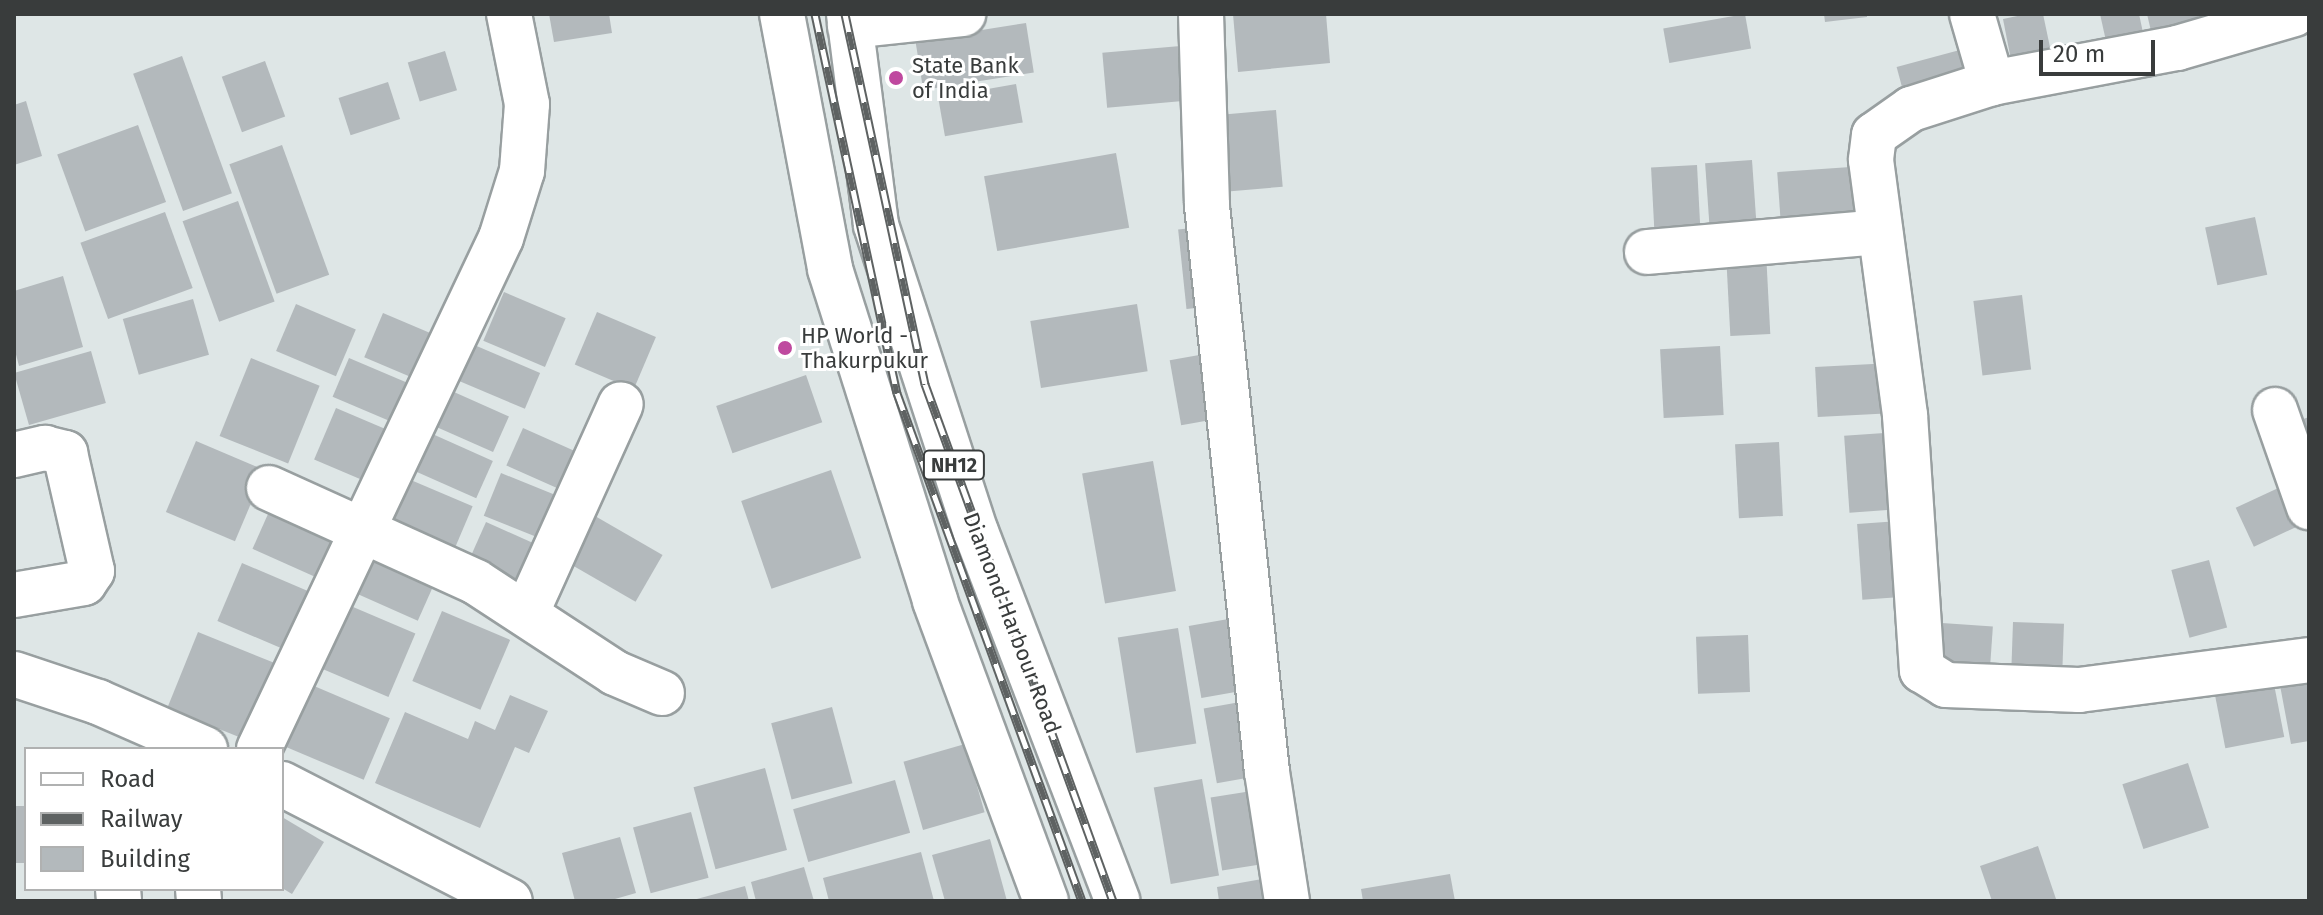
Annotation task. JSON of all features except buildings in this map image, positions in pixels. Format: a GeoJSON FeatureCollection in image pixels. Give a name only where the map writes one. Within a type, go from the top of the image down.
{"type":"FeatureCollection","features":[{"type":"Feature","properties":{"kind":"main road"},"geometry":{"type":"LineString","coordinates":[[260,747],[360,528],[501,238],[522,171],[527,104],[509,14]]}},
{"type":"Feature","properties":{"kind":"main road","name":"NH12"},"geometry":{"type":"LineString","coordinates":[[782,14],[830,269],[935,601],[1046,901]]}},
{"type":"Feature","properties":{"kind":"main road"},"geometry":{"type":"LineString","coordinates":[[849,20],[963,14]]}},
{"type":"Feature","properties":{"kind":"main road"},"geometry":{"type":"LineString","coordinates":[[1201,14],[1207,206],[1267,772],[1287,901]]}},
{"type":"Feature","properties":{"kind":"main road"},"geometry":{"type":"LineString","coordinates":[[1972,14],[1992,83]]}},
{"type":"Feature","properties":{"kind":"main road"},"geometry":{"type":"LineString","coordinates":[[2294,14],[2177,48],[1992,83],[1911,109],[1874,135],[1871,160],[1905,415],[1918,654],[1931,679],[1946,685],[2079,690],[2309,660]]}},
{"type":"Feature","properties":{"kind":"main road","name":"Diamond Harbour Road"},"geometry":{"type":"LineString","coordinates":[[849,20],[876,225],[976,532],[1107,898]]}},
{"type":"Feature","properties":{"kind":"main road"},"geometry":{"type":"LineString","coordinates":[[1647,252],[1880,232]]}},
{"type":"Feature","properties":{"kind":"main road"},"geometry":{"type":"LineString","coordinates":[[526,614],[621,404]]}},
{"type":"Feature","properties":{"kind":"main road"},"geometry":{"type":"LineString","coordinates":[[2275,410],[2309,507]]}},
{"type":"Feature","properties":{"kind":"main road"},"geometry":{"type":"LineString","coordinates":[[14,455],[45,448],[65,453],[92,571],[84,583],[14,595]]}},
{"type":"Feature","properties":{"kind":"main road"},"geometry":{"type":"LineString","coordinates":[[269,488],[476,582],[615,673],[662,693]]}},
{"type":"Feature","properties":{"kind":"main road"},"geometry":{"type":"LineString","coordinates":[[14,674],[114,729],[196,747]]}},
{"type":"Feature","properties":{"kind":"main road"},"geometry":{"type":"LineString","coordinates":[[284,785],[510,901]]}},
{"type":"Feature","properties":{"kind":"railway"},"geometry":{"type":"LineString","coordinates":[[815,14],[897,393],[1082,901]]}},
{"type":"Feature","properties":{"kind":"railway"},"geometry":{"type":"LineString","coordinates":[[845,14],[925,384],[1113,901]]}},
{"type":"Feature","properties":{"kind":"place","name":"State Bank of India"},"geometry":{"type":"Point","coordinates":[896,78]}},
{"type":"Feature","properties":{"kind":"place","name":"HP World - Thakurpukur"},"geometry":{"type":"Point","coordinates":[785,348]}}]}
